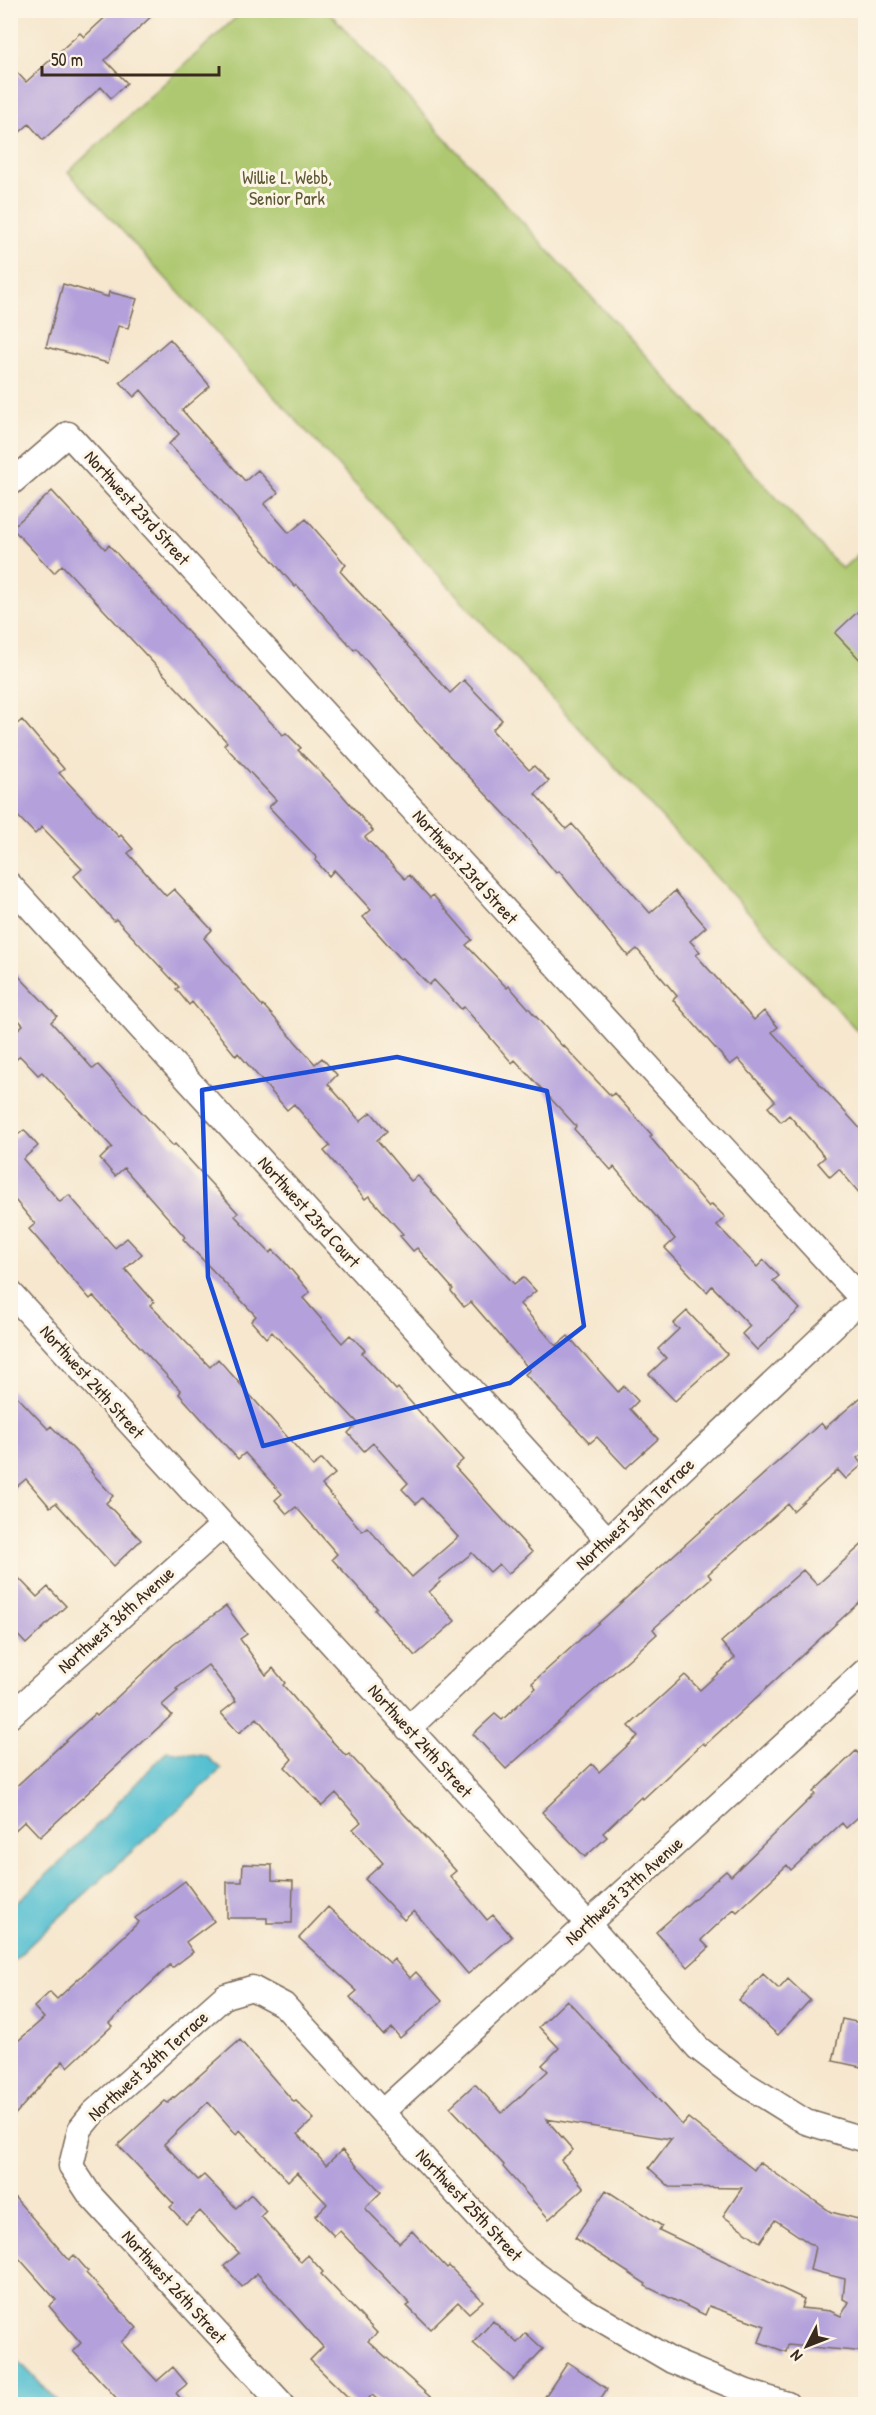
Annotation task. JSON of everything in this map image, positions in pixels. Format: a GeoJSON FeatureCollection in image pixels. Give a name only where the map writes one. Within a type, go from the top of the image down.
{"type":"FeatureCollection","features":[{"type":"Feature","properties":{"kind":"street","name":"Northwest 23rd Street"},"geometry":{"type":"LineString","coordinates":[[10,484],[68,434],[862,1299]]}},
{"type":"Feature","properties":{"kind":"street","name":"Northwest 23rd Court"},"geometry":{"type":"LineString","coordinates":[[10,885],[607,1539]]}},
{"type":"Feature","properties":{"kind":"street","name":"Northwest 24th Street"},"geometry":{"type":"LineString","coordinates":[[10,1292],[588,1924],[698,2048],[745,2084],[806,2122],[866,2140]]}},
{"type":"Feature","properties":{"kind":"street","name":"Northwest 36th Terrace"},"geometry":{"type":"LineString","coordinates":[[408,1729],[862,1299]]}},
{"type":"Feature","properties":{"kind":"street","name":"Northwest 36th Avenue"},"geometry":{"type":"LineString","coordinates":[[12,1710],[223,1525]]}},
{"type":"Feature","properties":{"kind":"street","name":"Northwest 37th Avenue"},"geometry":{"type":"LineString","coordinates":[[382,2112],[866,1670]]}},
{"type":"Feature","properties":{"kind":"street","name":"Northwest 36th Terrace"},"geometry":{"type":"LineString","coordinates":[[71,2166],[80,2129],[93,2113],[225,1996],[252,1988]]}},
{"type":"Feature","properties":{"kind":"street","name":"Northwest 25th Street"},"geometry":{"type":"LineString","coordinates":[[252,1988],[284,2005],[517,2260],[580,2307],[672,2361],[747,2392],[787,2404]]}},
{"type":"Feature","properties":{"kind":"street","name":"Northwest 26th Street"},"geometry":{"type":"LineString","coordinates":[[71,2166],[90,2195],[282,2404]]}},
{"type":"Feature","properties":{"kind":"highlighted area"},"geometry":{"type":"Polygon","coordinates":[[[397,1057],[547,1091],[584,1326],[510,1383],[263,1446],[208,1277],[202,1090],[397,1057]]]}},
{"type":"Feature","properties":{"kind":"green space","name":"Willie L. Webb, Senior Park"},"geometry":{"type":"Polygon","coordinates":[[[243,11],[328,11],[842,569],[865,548],[865,1039],[68,172],[243,11]]]}},
{"type":"Feature","properties":{"kind":"water"},"geometry":{"type":"Polygon","coordinates":[[[167,1751],[206,1756],[221,1769],[11,1963],[11,1908],[66,1857],[167,1751]]]}},
{"type":"Feature","properties":{"kind":"water"},"geometry":{"type":"Polygon","coordinates":[[[11,2353],[60,2404],[11,2404],[11,2353]]]}},
{"type":"Feature","properties":{"kind":"building"},"geometry":{"type":"Polygon","coordinates":[[[113,10],[158,10],[105,60],[127,83],[111,98],[101,87],[43,140],[29,124],[10,141],[10,65],[26,82],[80,33],[84,37],[113,10]]]}},
{"type":"Feature","properties":{"kind":"building"},"geometry":{"type":"Polygon","coordinates":[[[63,284],[108,297],[109,292],[137,299],[128,328],[118,326],[108,363],[46,347],[63,284]]]}},
{"type":"Feature","properties":{"kind":"building"},"geometry":{"type":"Polygon","coordinates":[[[170,339],[210,386],[182,410],[245,481],[258,470],[278,493],[264,504],[289,533],[306,519],[346,565],[340,571],[450,693],[464,680],[502,720],[492,730],[529,770],[534,766],[549,781],[535,794],[566,829],[572,824],[650,913],[675,891],[706,927],[690,941],[700,952],[696,955],[754,1020],[764,1011],[778,1027],[772,1032],[866,1135],[866,1201],[839,1169],[830,1177],[818,1163],[825,1157],[789,1115],[781,1122],[768,1107],[775,1101],[738,1059],[730,1065],[673,1000],[677,996],[637,949],[628,956],[559,871],[556,873],[521,831],[418,723],[356,648],[354,650],[297,585],[295,587],[207,484],[169,444],[179,434],[141,390],[134,397],[120,382],[170,339]]]}},
{"type":"Feature","properties":{"kind":"building"},"geometry":{"type":"Polygon","coordinates":[[[52,491],[105,549],[109,545],[283,735],[286,733],[301,748],[298,750],[338,790],[373,831],[365,837],[405,879],[409,875],[430,898],[433,895],[472,940],[466,945],[507,988],[509,986],[562,1046],[611,1096],[614,1093],[652,1135],[650,1137],[709,1207],[712,1204],[725,1217],[717,1225],[757,1267],[764,1260],[779,1276],[773,1281],[800,1309],[757,1350],[742,1334],[750,1326],[712,1286],[707,1292],[665,1248],[675,1239],[614,1167],[611,1170],[574,1129],[576,1126],[515,1060],[512,1063],[464,1007],[461,1009],[434,980],[429,985],[403,958],[401,959],[363,917],[371,910],[334,870],[329,876],[315,860],[317,858],[269,807],[276,800],[224,745],[227,742],[62,565],[54,573],[12,528],[52,491]]]}},
{"type":"Feature","properties":{"kind":"building"},"geometry":{"type":"Polygon","coordinates":[[[866,604],[866,666],[835,633],[866,604]]]}},
{"type":"Feature","properties":{"kind":"building"},"geometry":{"type":"Polygon","coordinates":[[[22,720],[64,769],[59,773],[119,837],[121,835],[133,849],[128,853],[166,896],[174,889],[212,930],[204,938],[263,1007],[315,1064],[322,1058],[337,1075],[328,1084],[360,1121],[371,1112],[387,1131],[377,1140],[411,1181],[418,1176],[514,1284],[523,1277],[536,1291],[520,1304],[556,1346],[568,1336],[618,1392],[624,1386],[638,1401],[630,1409],[658,1439],[626,1468],[597,1437],[590,1443],[525,1374],[530,1370],[471,1302],[464,1307],[451,1291],[453,1289],[417,1248],[413,1251],[400,1236],[403,1234],[369,1196],[365,1199],[324,1151],[330,1146],[294,1104],[287,1110],[238,1053],[236,1056],[192,1002],[189,1005],[176,989],[179,987],[116,919],[114,921],[74,876],[82,869],[42,827],[35,834],[10,808],[10,730],[22,720]]]}},
{"type":"Feature","properties":{"kind":"building"},"geometry":{"type":"Polygon","coordinates":[[[10,967],[57,1016],[51,1022],[93,1069],[98,1065],[173,1146],[175,1144],[238,1213],[235,1216],[270,1253],[273,1250],[282,1259],[310,1292],[303,1298],[342,1343],[350,1335],[365,1350],[362,1353],[396,1390],[398,1388],[463,1460],[455,1467],[532,1552],[508,1574],[499,1564],[490,1572],[472,1553],[439,1580],[440,1582],[429,1592],[455,1621],[415,1656],[375,1610],[377,1608],[332,1559],[337,1554],[296,1507],[287,1514],[275,1500],[282,1494],[245,1453],[238,1459],[179,1394],[181,1391],[93,1296],[90,1299],[29,1229],[35,1224],[10,1194],[10,1141],[24,1130],[38,1146],[23,1159],[60,1202],[69,1195],[115,1248],[127,1238],[142,1254],[125,1269],[154,1302],[150,1305],[210,1367],[218,1359],[313,1466],[322,1459],[335,1474],[322,1485],[362,1531],[367,1527],[412,1577],[458,1537],[422,1498],[416,1504],[402,1489],[408,1483],[373,1443],[364,1451],[348,1433],[358,1423],[272,1332],[266,1338],[251,1321],[256,1316],[183,1239],[185,1237],[124,1168],[115,1176],[100,1159],[112,1147],[42,1072],[38,1075],[20,1056],[10,1065],[10,1036],[23,1025],[10,1010],[10,967]]]}},
{"type":"Feature","properties":{"kind":"building"},"geometry":{"type":"Polygon","coordinates":[[[687,1311],[727,1354],[675,1401],[649,1374],[666,1358],[658,1349],[679,1329],[673,1324],[687,1311]]]}},
{"type":"Feature","properties":{"kind":"building"},"geometry":{"type":"Polygon","coordinates":[[[10,1389],[48,1429],[51,1426],[79,1455],[113,1496],[106,1503],[141,1540],[114,1566],[56,1503],[50,1507],[26,1479],[10,1492],[10,1389]]]}},
{"type":"Feature","properties":{"kind":"building"},"geometry":{"type":"Polygon","coordinates":[[[866,1393],[866,1451],[857,1458],[862,1465],[846,1479],[838,1470],[793,1511],[788,1504],[708,1574],[711,1578],[653,1629],[657,1634],[506,1769],[473,1734],[495,1714],[502,1720],[536,1688],[532,1683],[698,1533],[821,1423],[825,1428],[866,1393]]]}},
{"type":"Feature","properties":{"kind":"building"},"geometry":{"type":"Polygon","coordinates":[[[866,1541],[866,1596],[705,1745],[703,1743],[643,1799],[641,1797],[603,1833],[607,1837],[585,1857],[542,1812],[592,1764],[599,1772],[638,1736],[629,1726],[685,1675],[700,1690],[735,1658],[721,1642],[803,1570],[817,1585],[866,1541]]]}},
{"type":"Feature","properties":{"kind":"building"},"geometry":{"type":"Polygon","coordinates":[[[10,1569],[37,1597],[48,1587],[66,1606],[26,1644],[10,1627],[10,1569]]]}},
{"type":"Feature","properties":{"kind":"building"},"geometry":{"type":"Polygon","coordinates":[[[226,1606],[247,1634],[240,1639],[266,1675],[273,1668],[285,1683],[283,1685],[318,1726],[346,1756],[349,1754],[456,1871],[450,1876],[487,1920],[493,1915],[512,1937],[468,1974],[414,1911],[404,1920],[365,1879],[383,1863],[353,1829],[361,1822],[336,1793],[322,1806],[285,1767],[292,1759],[257,1718],[239,1733],[221,1713],[236,1701],[208,1665],[176,1689],[178,1691],[162,1705],[172,1715],[40,1837],[25,1821],[10,1835],[10,1792],[95,1714],[97,1716],[173,1645],[226,1606]]]}},
{"type":"Feature","properties":{"kind":"building"},"geometry":{"type":"Polygon","coordinates":[[[856,1751],[866,1761],[866,1810],[846,1828],[842,1823],[791,1870],[787,1865],[737,1912],[734,1909],[701,1940],[709,1948],[688,1967],[656,1932],[726,1871],[731,1876],[856,1751]]]}},
{"type":"Feature","properties":{"kind":"building"},"geometry":{"type":"Polygon","coordinates":[[[243,1864],[272,1865],[272,1880],[293,1881],[292,1923],[267,1923],[267,1918],[227,1918],[227,1882],[242,1882],[243,1864]]]}},
{"type":"Feature","properties":{"kind":"building"},"geometry":{"type":"Polygon","coordinates":[[[185,1881],[214,1921],[186,1942],[193,1952],[172,1968],[170,1965],[109,2023],[112,2026],[68,2067],[63,2061],[10,2120],[10,2048],[44,2018],[34,2007],[50,1992],[57,1999],[139,1922],[135,1918],[185,1881]]]}},
{"type":"Feature","properties":{"kind":"building"},"geometry":{"type":"Polygon","coordinates":[[[328,1907],[390,1963],[394,1959],[410,1978],[416,1972],[442,2001],[400,2038],[392,2028],[383,2035],[350,1997],[357,1991],[299,1938],[328,1907]]]}},
{"type":"Feature","properties":{"kind":"building"},"geometry":{"type":"Polygon","coordinates":[[[763,1974],[779,1989],[788,1979],[810,2000],[778,2035],[739,2000],[763,1974]]]}},
{"type":"Feature","properties":{"kind":"building"},"geometry":{"type":"Polygon","coordinates":[[[567,2000],[682,2125],[688,2118],[754,2170],[759,2162],[831,2212],[866,2221],[866,2352],[788,2345],[786,2352],[759,2342],[765,2326],[709,2306],[705,2315],[645,2286],[646,2284],[575,2238],[606,2190],[662,2226],[659,2230],[804,2299],[801,2308],[830,2311],[841,2316],[849,2302],[843,2299],[845,2279],[810,2270],[815,2247],[775,2220],[760,2242],[723,2216],[742,2188],[670,2187],[649,2168],[671,2139],[546,2119],[573,2150],[561,2160],[584,2188],[549,2219],[503,2167],[504,2165],[450,2107],[475,2084],[502,2113],[548,2071],[542,2065],[559,2048],[539,2027],[567,2000]]]}},
{"type":"Feature","properties":{"kind":"building"},"geometry":{"type":"Polygon","coordinates":[[[842,2019],[866,2024],[866,2068],[833,2061],[842,2019]]]}},
{"type":"Feature","properties":{"kind":"building"},"geometry":{"type":"Polygon","coordinates":[[[240,2040],[294,2102],[296,2101],[314,2119],[298,2134],[326,2165],[342,2150],[381,2192],[365,2208],[399,2243],[412,2231],[483,2301],[469,2313],[458,2302],[430,2329],[407,2306],[410,2304],[340,2231],[334,2236],[315,2216],[327,2204],[297,2172],[288,2181],[240,2130],[236,2134],[208,2102],[164,2144],[198,2180],[204,2175],[236,2208],[251,2194],[266,2211],[261,2216],[301,2262],[308,2255],[323,2272],[321,2274],[377,2333],[368,2341],[438,2404],[383,2404],[372,2395],[363,2404],[355,2404],[310,2360],[323,2347],[257,2273],[242,2287],[224,2266],[239,2253],[200,2211],[186,2224],[170,2207],[174,2204],[118,2145],[165,2101],[168,2103],[240,2040]]]}},
{"type":"Feature","properties":{"kind":"building"},"geometry":{"type":"Polygon","coordinates":[[[10,2192],[69,2260],[74,2255],[88,2271],[86,2273],[137,2328],[121,2342],[157,2381],[173,2367],[187,2384],[176,2393],[185,2404],[122,2404],[73,2351],[81,2343],[49,2306],[56,2300],[10,2248],[10,2192]]]}},
{"type":"Feature","properties":{"kind":"building"},"geometry":{"type":"Polygon","coordinates":[[[493,2321],[517,2343],[526,2333],[543,2349],[514,2380],[473,2343],[493,2321]]]}},
{"type":"Feature","properties":{"kind":"building"},"geometry":{"type":"Polygon","coordinates":[[[568,2362],[607,2389],[597,2404],[540,2404],[568,2362]]]}}]}
